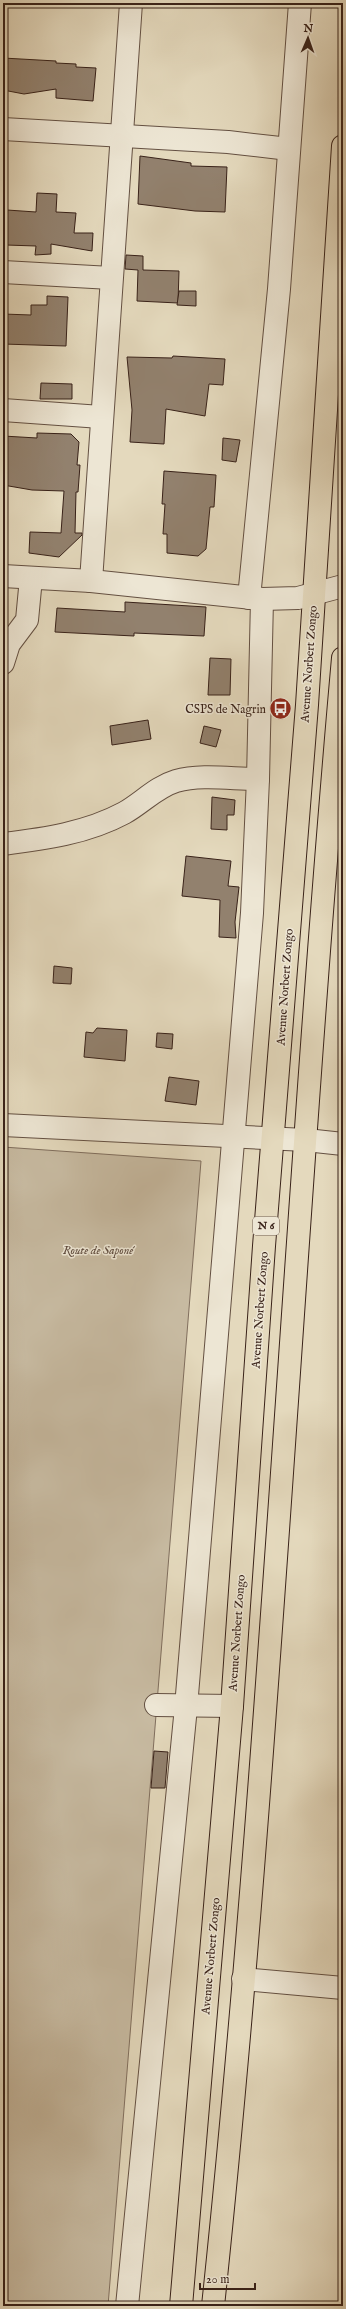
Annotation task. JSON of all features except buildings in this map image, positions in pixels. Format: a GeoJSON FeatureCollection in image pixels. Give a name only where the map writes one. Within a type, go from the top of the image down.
{"type":"FeatureCollection","features":[{"type":"Feature","properties":{"kind":"main road","name":"Avenue Norbert Zongo"},"geometry":{"type":"LineString","coordinates":[[181,2306],[232,1706],[264,1246],[274,1139],[327,412],[343,146]]}},
{"type":"Feature","properties":{"kind":"main road"},"geometry":{"type":"LineString","coordinates":[[213,2306],[230,2141],[266,1692],[298,1224],[306,1140],[343,658]]}},
{"type":"Feature","properties":{"kind":"street"},"geometry":{"type":"LineString","coordinates":[[91,581],[101,417],[131,3]]}},
{"type":"Feature","properties":{"kind":"street"},"geometry":{"type":"LineString","coordinates":[[127,2306],[186,1707],[232,1136],[252,912],[258,779],[255,598],[300,3]]}},
{"type":"Feature","properties":{"kind":"street"},"geometry":{"type":"LineString","coordinates":[[3,129],[122,138],[228,142],[289,149]]}},
{"type":"Feature","properties":{"kind":"street"},"geometry":{"type":"LineString","coordinates":[[3,272],[111,278]]}},
{"type":"Feature","properties":{"kind":"street"},"geometry":{"type":"LineString","coordinates":[[3,410],[101,417]]}},
{"type":"Feature","properties":{"kind":"street"},"geometry":{"type":"LineString","coordinates":[[3,576],[91,581],[255,598],[298,598],[343,586]]}},
{"type":"Feature","properties":{"kind":"street"},"geometry":{"type":"LineString","coordinates":[[3,663],[9,644],[27,620],[31,578]]}},
{"type":"Feature","properties":{"kind":"street"},"geometry":{"type":"LineString","coordinates":[[3,844],[79,832],[124,813],[163,786],[176,781],[191,778],[258,779]]}},
{"type":"Feature","properties":{"kind":"street"},"geometry":{"type":"LineString","coordinates":[[3,1125],[306,1140],[343,1144]]}},
{"type":"Feature","properties":{"kind":"street"},"geometry":{"type":"LineString","coordinates":[[156,1705],[186,1707],[232,1706]]}},
{"type":"Feature","properties":{"kind":"street"},"geometry":{"type":"LineString","coordinates":[[243,1979],[343,1988]]}},
{"type":"Feature","properties":{"kind":"green space","name":"Route de Saponé"},"geometry":{"type":"Polygon","coordinates":[[[3,1147],[201,1161],[108,2306],[3,2306],[3,1147]]]}},
{"type":"Feature","properties":{"kind":"place","name":"CSPS de Nagrin"},"geometry":{"type":"Point","coordinates":[281,709]}}]}
